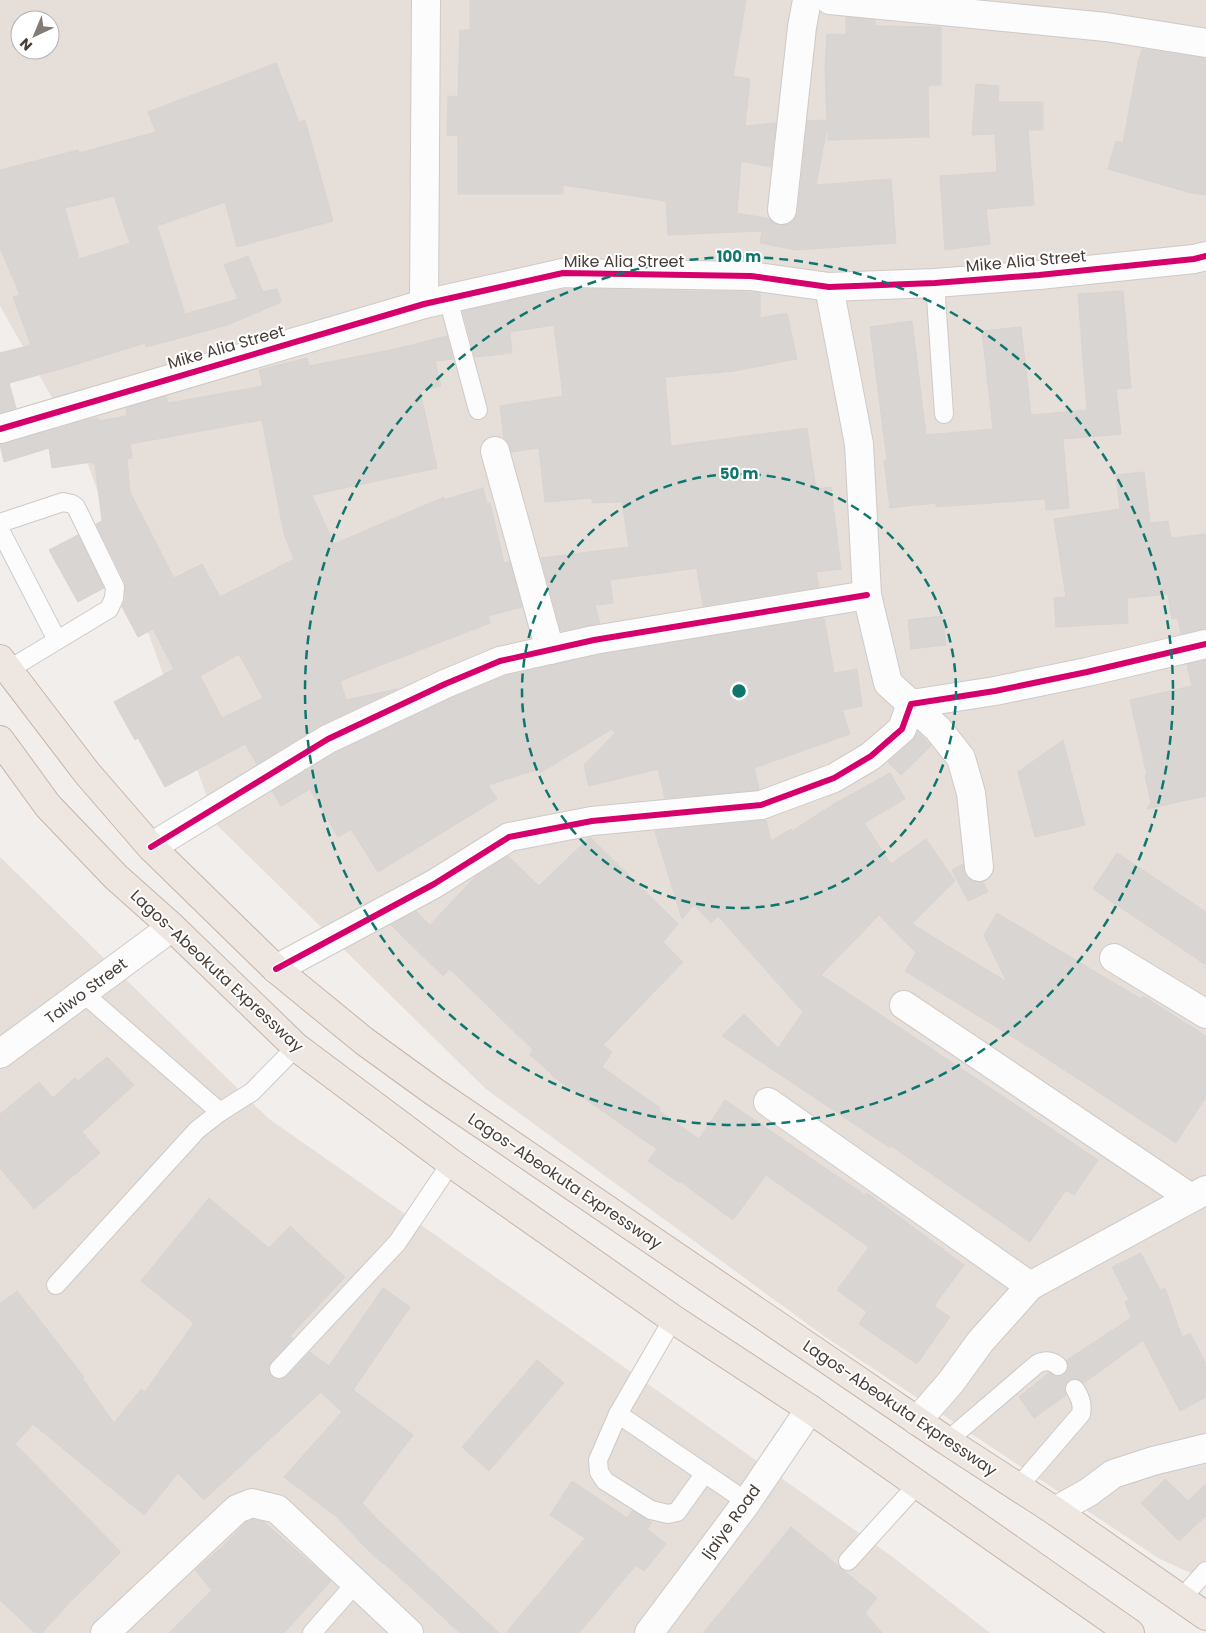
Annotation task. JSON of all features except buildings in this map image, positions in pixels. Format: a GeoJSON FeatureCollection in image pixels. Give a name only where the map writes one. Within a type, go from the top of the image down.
{"type":"FeatureCollection","features":[{"type":"Feature","properties":{"kind":"highway","name":"Lagos-Abeokuta Expressway"},"geometry":{"type":"LineString","coordinates":[[4,665],[87,773],[151,847],[276,969],[364,1041],[434,1091],[946,1441],[1018,1486],[1206,1616]]}},
{"type":"Feature","properties":{"kind":"highway","name":"Lagos-Abeokuta Expressway"},"geometry":{"type":"LineString","coordinates":[[0,740],[48,806],[116,877],[172,927],[296,1047],[451,1163],[673,1318],[810,1409],[1130,1633]]}},
{"type":"Feature","properties":{"kind":"street"},"geometry":{"type":"LineString","coordinates":[[426,0],[436,301]]}},
{"type":"Feature","properties":{"kind":"street"},"geometry":{"type":"LineString","coordinates":[[782,210],[802,28],[807,0]]}},
{"type":"Feature","properties":{"kind":"street"},"geometry":{"type":"LineString","coordinates":[[830,0],[1106,26],[1206,43]]}},
{"type":"Feature","properties":{"kind":"street","name":"Mike Alia Street"},"geometry":{"type":"LineString","coordinates":[[0,429],[436,301],[563,273],[751,276],[829,287],[934,283],[1038,275],[1194,259],[1206,256]]}},
{"type":"Feature","properties":{"kind":"street"},"geometry":{"type":"LineString","coordinates":[[829,287],[859,444],[867,595],[888,683],[938,729],[961,758],[970,793],[979,867]]}},
{"type":"Feature","properties":{"kind":"street"},"geometry":{"type":"LineString","coordinates":[[495,451],[550,650]]}},
{"type":"Feature","properties":{"kind":"street"},"geometry":{"type":"LineString","coordinates":[[151,847],[328,738],[500,661],[594,640],[867,595]]}},
{"type":"Feature","properties":{"kind":"street"},"geometry":{"type":"LineString","coordinates":[[911,704],[995,691],[1206,644]]}},
{"type":"Feature","properties":{"kind":"street"},"geometry":{"type":"LineString","coordinates":[[276,969],[434,884],[510,837],[592,822],[761,805],[834,778],[872,756],[902,729],[911,704]]}},
{"type":"Feature","properties":{"kind":"street","name":"Taiwo Street"},"geometry":{"type":"LineString","coordinates":[[0,1054],[172,927]]}},
{"type":"Feature","properties":{"kind":"street"},"geometry":{"type":"LineString","coordinates":[[1114,958],[1206,1014]]}},
{"type":"Feature","properties":{"kind":"street"},"geometry":{"type":"LineString","coordinates":[[904,1005],[1198,1194],[1030,1286],[980,1342],[951,1382],[917,1421]]}},
{"type":"Feature","properties":{"kind":"street"},"geometry":{"type":"LineString","coordinates":[[768,1102],[1030,1286]]}},
{"type":"Feature","properties":{"kind":"street","name":"Ijaiye Road"},"geometry":{"type":"LineString","coordinates":[[649,1633],[747,1502],[810,1409]]}},
{"type":"Feature","properties":{"kind":"street"},"geometry":{"type":"LineString","coordinates":[[1055,1511],[1089,1492],[1113,1474],[1153,1461],[1206,1448]]}},
{"type":"Feature","properties":{"kind":"street"},"geometry":{"type":"LineString","coordinates":[[105,1633],[237,1509],[252,1503],[277,1509],[409,1633]]}},
{"type":"Feature","properties":{"kind":"lane"},"geometry":{"type":"LineString","coordinates":[[934,283],[944,414]]}},
{"type":"Feature","properties":{"kind":"lane"},"geometry":{"type":"LineString","coordinates":[[436,301],[478,410]]}},
{"type":"Feature","properties":{"kind":"lane"},"geometry":{"type":"LineString","coordinates":[[0,524],[63,502],[72,504],[76,507],[115,587],[114,598],[109,609],[57,640],[4,665]]}},
{"type":"Feature","properties":{"kind":"lane"},"geometry":{"type":"LineString","coordinates":[[0,530],[57,640]]}},
{"type":"Feature","properties":{"kind":"lane"},"geometry":{"type":"LineString","coordinates":[[83,993],[220,1112]]}},
{"type":"Feature","properties":{"kind":"lane"},"geometry":{"type":"LineString","coordinates":[[56,1285],[197,1130],[220,1112],[252,1092],[296,1047]]}},
{"type":"Feature","properties":{"kind":"lane"},"geometry":{"type":"LineString","coordinates":[[279,1369],[397,1243],[451,1163]]}},
{"type":"Feature","properties":{"kind":"lane"},"geometry":{"type":"LineString","coordinates":[[673,1318],[618,1414],[598,1460],[598,1472],[605,1481],[651,1510],[668,1514],[677,1512],[705,1473]]}},
{"type":"Feature","properties":{"kind":"lane"},"geometry":{"type":"LineString","coordinates":[[946,1441],[1038,1364],[1043,1361],[1049,1361],[1058,1366]]}},
{"type":"Feature","properties":{"kind":"lane"},"geometry":{"type":"LineString","coordinates":[[1018,1486],[1081,1414],[1080,1397],[1075,1389]]}},
{"type":"Feature","properties":{"kind":"lane"},"geometry":{"type":"LineString","coordinates":[[618,1414],[747,1502]]}},
{"type":"Feature","properties":{"kind":"lane"},"geometry":{"type":"LineString","coordinates":[[848,1561],[917,1485]]}},
{"type":"Feature","properties":{"kind":"lane"},"geometry":{"type":"LineString","coordinates":[[1181,1599],[1206,1571]]}},
{"type":"Feature","properties":{"kind":"lane"},"geometry":{"type":"LineString","coordinates":[[312,1633],[355,1584]]}},
{"type":"Feature","properties":{"kind":"shaded area"},"geometry":{"type":"Polygon","coordinates":[[[0,0],[1206,0],[1206,1580],[1160,1559],[824,1336],[486,1089],[217,825],[85,456],[0,306],[0,0]]]}},
{"type":"Feature","properties":{"kind":"shaded area"},"geometry":{"type":"Polygon","coordinates":[[[0,857],[269,1119],[890,1555],[990,1633],[0,1633],[0,857]]]}},
{"type":"Feature","properties":{"kind":"cycle path"},"geometry":{"type":"LineString","coordinates":[[0,429],[424,304],[563,273],[751,276],[829,287],[935,283],[1039,275],[1194,259],[1206,256]]}},
{"type":"Feature","properties":{"kind":"cycle path"},"geometry":{"type":"LineString","coordinates":[[151,847],[328,739],[445,684],[500,661],[594,640],[867,595]]}},
{"type":"Feature","properties":{"kind":"cycle path"},"geometry":{"type":"LineString","coordinates":[[276,969],[434,884],[509,837],[592,821],[761,805],[834,778],[871,756],[902,729],[911,704],[995,691],[1206,644]]}}]}
